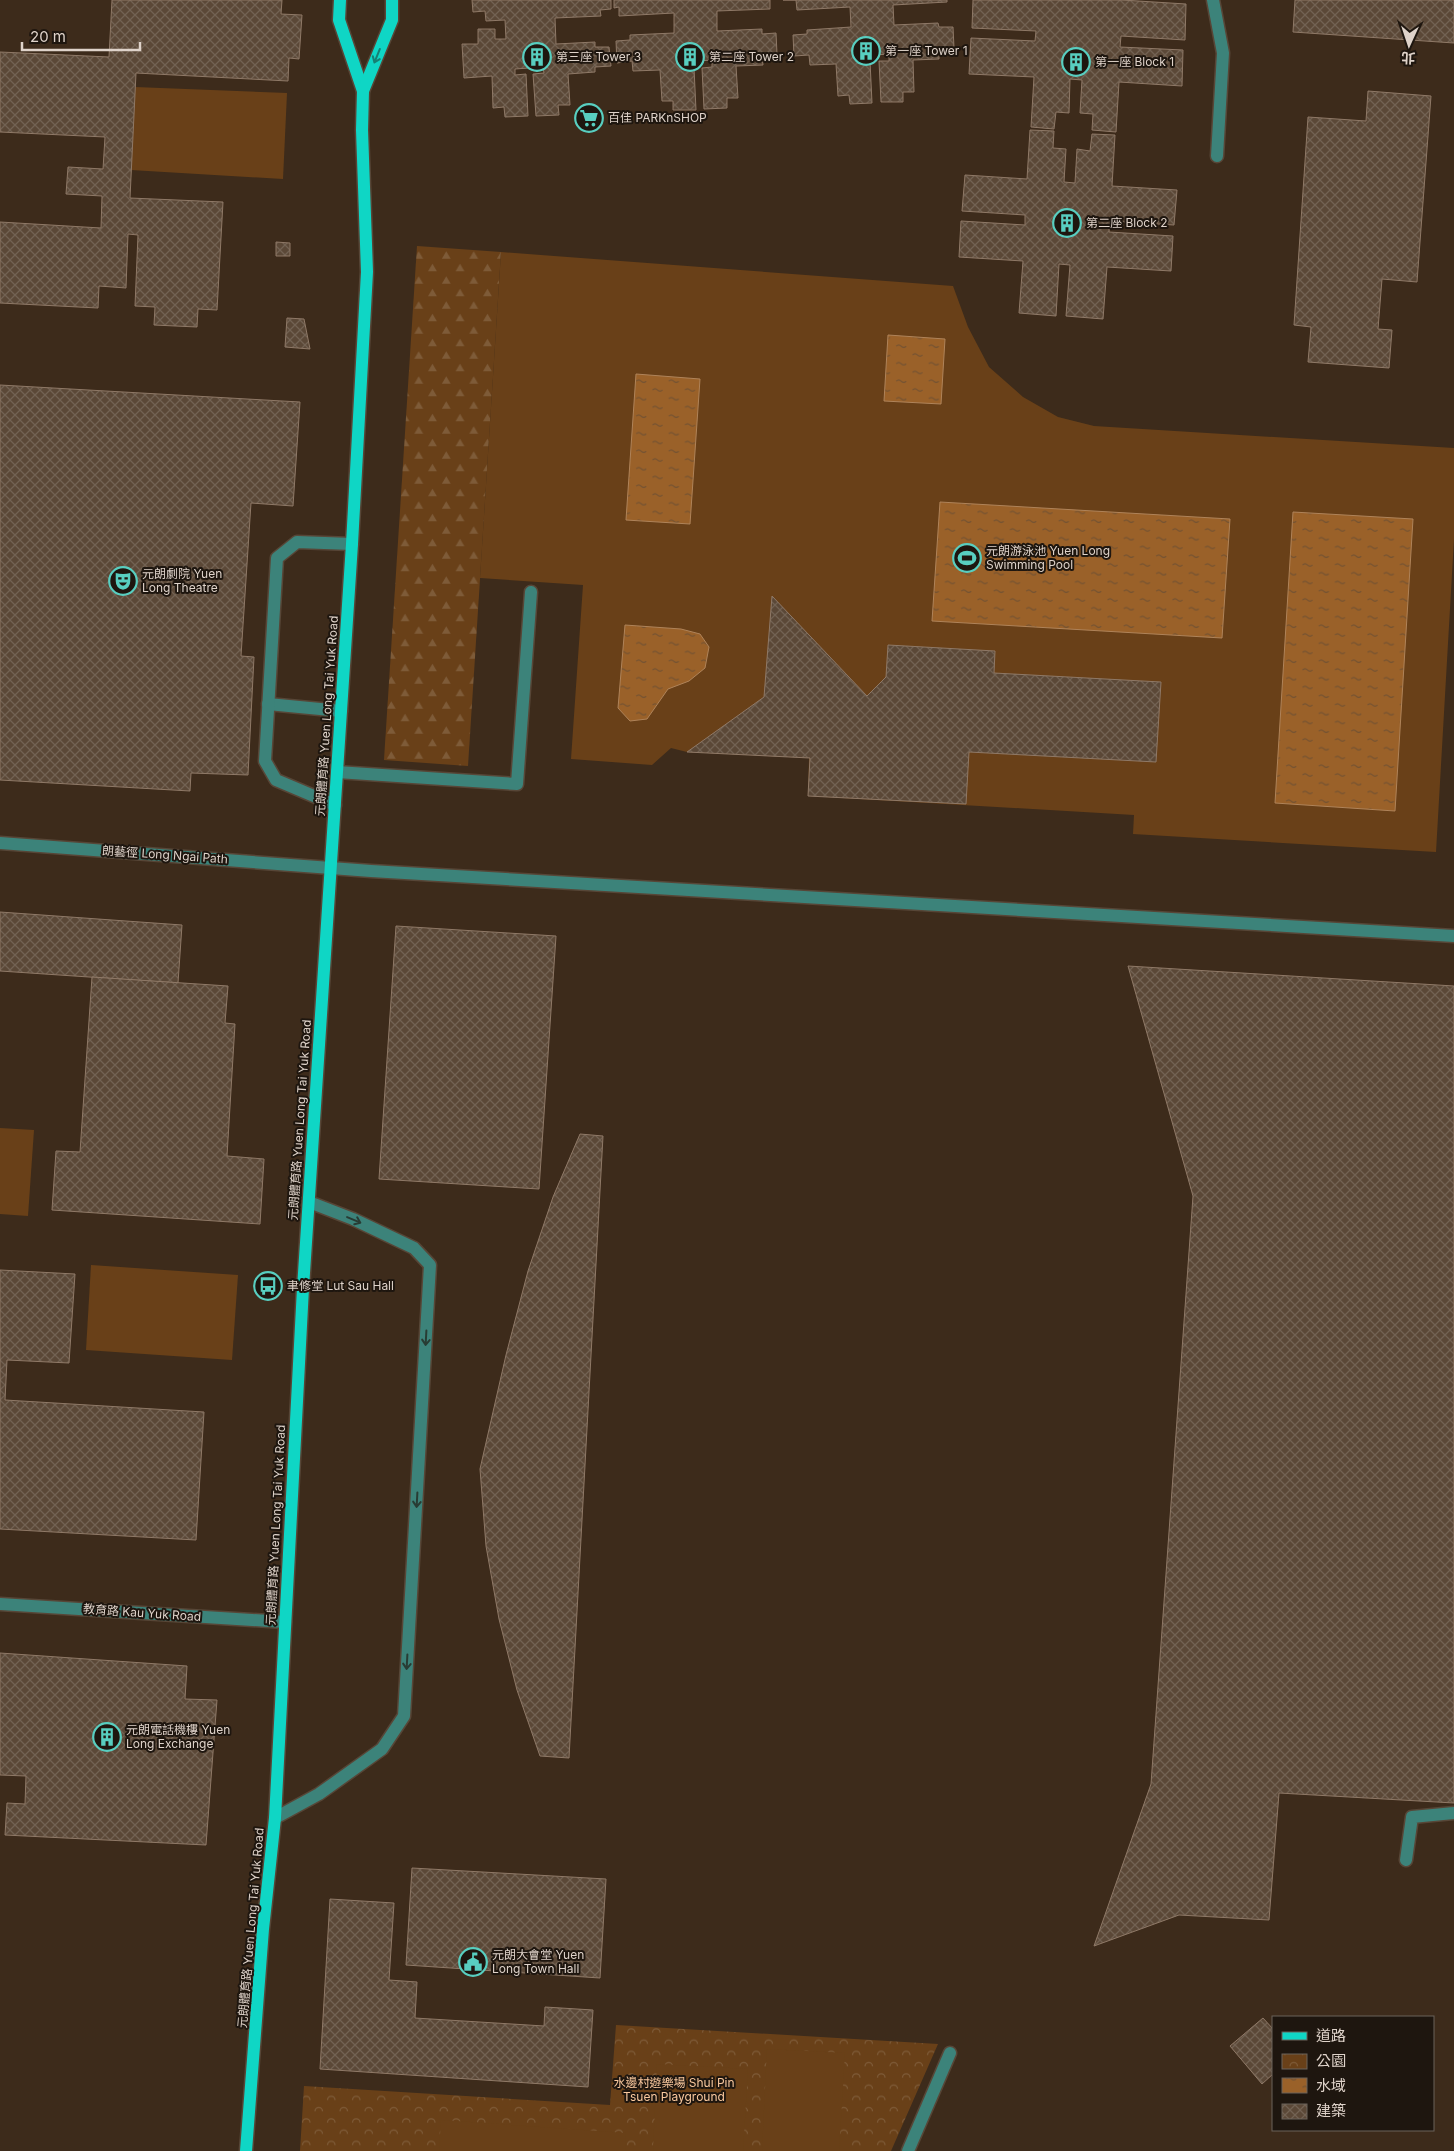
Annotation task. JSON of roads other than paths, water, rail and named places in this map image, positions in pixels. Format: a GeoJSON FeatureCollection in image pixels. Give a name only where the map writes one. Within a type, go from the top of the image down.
{"type":"FeatureCollection","features":[{"type":"Feature","properties":{"kind":"main road","name":"元朗體育路 Yuen Long Tai Yuk Road"},"geometry":{"type":"LineString","coordinates":[[246,2151],[263,1929],[275,1818],[284,1622],[352,544],[367,272],[362,130],[363,91],[339,20],[340,0]]}},
{"type":"Feature","properties":{"kind":"main road","name":"元朗體育路 Yuen Long Tai Yuk Road"},"geometry":{"type":"LineString","coordinates":[[363,91],[392,20],[392,0]]}},
{"type":"Feature","properties":{"kind":"street"},"geometry":{"type":"LineString","coordinates":[[1213,0],[1223,53],[1217,156]]}},
{"type":"Feature","properties":{"kind":"street"},"geometry":{"type":"LineString","coordinates":[[335,805],[276,780],[266,762],[277,558],[297,542],[352,544]]}},
{"type":"Feature","properties":{"kind":"street"},"geometry":{"type":"LineString","coordinates":[[337,772],[517,784],[531,592]]}},
{"type":"Feature","properties":{"kind":"street"},"geometry":{"type":"LineString","coordinates":[[268,704],[341,711]]}},
{"type":"Feature","properties":{"kind":"street","name":"朗藝徑 Long Ngai Path"},"geometry":{"type":"LineString","coordinates":[[0,843],[391,872],[1454,936]]}},
{"type":"Feature","properties":{"kind":"street"},"geometry":{"type":"LineString","coordinates":[[275,1818],[319,1794],[382,1749],[404,1716],[430,1265],[414,1248],[353,1219],[309,1202]]}},
{"type":"Feature","properties":{"kind":"street","name":"教育路 Kau Yuk Road"},"geometry":{"type":"LineString","coordinates":[[0,1604],[284,1622]]}},
{"type":"Feature","properties":{"kind":"street"},"geometry":{"type":"LineString","coordinates":[[1406,1860],[1412,1816],[1454,1813]]}},
{"type":"Feature","properties":{"kind":"street"},"geometry":{"type":"LineString","coordinates":[[908,2151],[950,2053]]}},
{"type":"Feature","properties":{"kind":"water"},"geometry":{"type":"Polygon","coordinates":[[[888,335],[945,339],[941,404],[884,401],[888,335]]]}},
{"type":"Feature","properties":{"kind":"water"},"geometry":{"type":"Polygon","coordinates":[[[636,374],[700,379],[690,524],[626,520],[636,374]]]}},
{"type":"Feature","properties":{"kind":"water"},"geometry":{"type":"Polygon","coordinates":[[[940,502],[1230,519],[1222,638],[932,621],[940,502]]]}},
{"type":"Feature","properties":{"kind":"water"},"geometry":{"type":"Polygon","coordinates":[[[1293,512],[1413,519],[1395,811],[1275,803],[1293,512]]]}},
{"type":"Feature","properties":{"kind":"water"},"geometry":{"type":"Polygon","coordinates":[[[625,625],[681,629],[700,634],[709,647],[705,668],[689,681],[668,689],[647,719],[630,721],[618,708],[625,625]]]}},
{"type":"Feature","properties":{"kind":"place","name":"第一座 Tower 1"},"geometry":{"type":"Point","coordinates":[866,51]}},
{"type":"Feature","properties":{"kind":"place","name":"第三座 Tower 3"},"geometry":{"type":"Point","coordinates":[537,57]}},
{"type":"Feature","properties":{"kind":"place","name":"第二座 Tower 2"},"geometry":{"type":"Point","coordinates":[690,57]}},
{"type":"Feature","properties":{"kind":"place","name":"第一座 Block 1"},"geometry":{"type":"Point","coordinates":[1076,62]}},
{"type":"Feature","properties":{"kind":"place","name":"百佳 PARKnSHOP"},"geometry":{"type":"Point","coordinates":[589,118]}},
{"type":"Feature","properties":{"kind":"place","name":"第二座 Block 2"},"geometry":{"type":"Point","coordinates":[1067,223]}},
{"type":"Feature","properties":{"kind":"place","name":"元朗游泳池 Yuen Long Swimming Pool"},"geometry":{"type":"Point","coordinates":[967,558]}},
{"type":"Feature","properties":{"kind":"place","name":"元朗劇院 Yuen Long Theatre"},"geometry":{"type":"Point","coordinates":[123,581]}},
{"type":"Feature","properties":{"kind":"place","name":"聿修堂 Lut Sau Hall"},"geometry":{"type":"Point","coordinates":[268,1286]}},
{"type":"Feature","properties":{"kind":"place","name":"元朗電話機樓 Yuen Long Exchange"},"geometry":{"type":"Point","coordinates":[107,1737]}},
{"type":"Feature","properties":{"kind":"place","name":"元朗大會堂 Yuen Long Town Hall"},"geometry":{"type":"Point","coordinates":[473,1962]}},
{"type":"Feature","properties":{"kind":"park label","name":"水邊村遊樂場 Shui Pin Tsuen Playground"},"geometry":{"type":"Point","coordinates":[674,2090]}}]}
